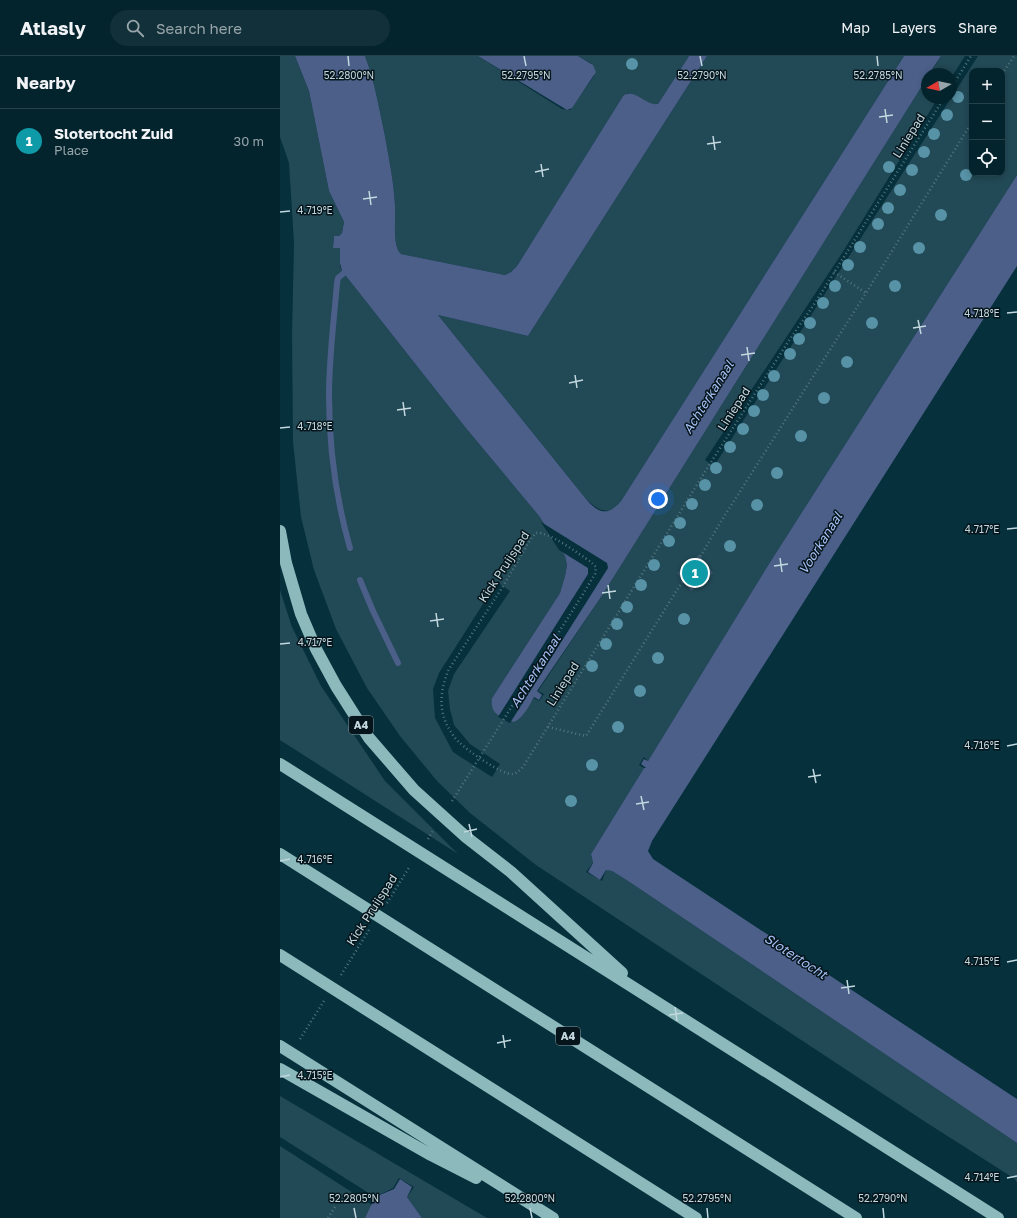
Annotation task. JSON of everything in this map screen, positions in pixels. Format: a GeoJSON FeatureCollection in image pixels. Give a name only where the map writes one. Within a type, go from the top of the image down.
{"type":"FeatureCollection","features":[{"type":"Feature","properties":{"kind":"highway","name":"A4"},"geometry":{"type":"LineString","coordinates":[[280,532],[286,562],[301,614],[316,649],[336,686],[369,738],[414,790],[466,837],[511,872],[647,996]]}},
{"type":"Feature","properties":{"kind":"highway","name":"A4"},"geometry":{"type":"LineString","coordinates":[[280,764],[998,1218]]}},
{"type":"Feature","properties":{"kind":"highway","name":"A4"},"geometry":{"type":"LineString","coordinates":[[280,854],[856,1218]]}},
{"type":"Feature","properties":{"kind":"highway"},"geometry":{"type":"LineString","coordinates":[[280,955],[696,1218]]}},
{"type":"Feature","properties":{"kind":"highway"},"geometry":{"type":"LineString","coordinates":[[280,1046],[553,1218]]}},
{"type":"Feature","properties":{"kind":"highway"},"geometry":{"type":"LineString","coordinates":[[280,1069],[431,1155],[542,1211]]}},
{"type":"Feature","properties":{"kind":"path"},"geometry":{"type":"LineString","coordinates":[[957,78],[971,56]]}},
{"type":"Feature","properties":{"kind":"path"},"geometry":{"type":"LineString","coordinates":[[1005,70],[1014,56]]}},
{"type":"Feature","properties":{"kind":"path","name":"Liniepad"},"geometry":{"type":"LineString","coordinates":[[544,732],[706,470],[940,104]]}},
{"type":"Feature","properties":{"kind":"path"},"geometry":{"type":"LineString","coordinates":[[548,727],[586,736],[669,602],[703,552],[796,401],[866,293],[969,127]]}},
{"type":"Feature","properties":{"kind":"path"},"geometry":{"type":"LineString","coordinates":[[834,272],[866,293]]}},
{"type":"Feature","properties":{"kind":"path","name":"Kick Pruijspad"},"geometry":{"type":"LineString","coordinates":[[450,805],[586,589],[595,574],[596,567],[591,562],[548,535],[536,533],[502,588],[449,668],[443,682],[442,705],[447,725],[458,742],[475,755],[507,773],[512,774],[518,772],[523,767],[544,732]]}},
{"type":"Feature","properties":{"kind":"path"},"geometry":{"type":"LineString","coordinates":[[424,844],[437,825]]}},
{"type":"Feature","properties":{"kind":"path","name":"Kick Pruijspad"},"geometry":{"type":"LineString","coordinates":[[387,903],[412,864]]}},
{"type":"Feature","properties":{"kind":"path","name":"Kick Pruijspad"},"geometry":{"type":"LineString","coordinates":[[337,982],[370,929]]}},
{"type":"Feature","properties":{"kind":"path"},"geometry":{"type":"LineString","coordinates":[[296,1046],[325,1001]]}},
{"type":"Feature","properties":{"kind":"path"},"geometry":{"type":"LineString","coordinates":[[328,1218],[335,1208]]}},
{"type":"Feature","properties":{"kind":"shaded area"},"geometry":{"type":"Polygon","coordinates":[[[280,56],[295,56],[309,91],[329,191],[344,222],[342,233],[339,236],[334,236],[333,248],[340,248],[340,266],[342,271],[465,427],[539,516],[565,556],[567,565],[560,593],[492,698],[519,719],[534,698],[539,701],[544,694],[538,691],[603,594],[921,88],[921,104],[934,104],[844,250],[705,460],[714,466],[947,104],[957,104],[957,89],[969,70],[969,176],[1005,176],[1005,68],[970,68],[978,56],[1017,56],[1017,175],[767,567],[648,761],[644,757],[639,765],[644,768],[591,854],[593,863],[586,872],[602,881],[606,870],[612,871],[628,881],[1017,1143],[1017,1183],[1015,1179],[927,1123],[536,865],[470,813],[437,781],[400,736],[367,688],[336,629],[314,570],[301,517],[293,442],[292,335],[294,243],[289,163],[280,137],[280,56]],[[497,582],[439,673],[433,689],[435,718],[453,752],[492,777],[500,764],[470,744],[454,725],[448,691],[454,674],[510,591],[497,582]]]}},
{"type":"Feature","properties":{"kind":"shaded area"},"geometry":{"type":"Polygon","coordinates":[[[365,56],[478,56],[562,109],[570,110],[594,76],[592,64],[578,56],[689,56],[658,104],[650,104],[628,93],[623,96],[517,266],[505,275],[401,254],[398,250],[395,238],[395,211],[390,162],[372,76],[365,56]]]}},
{"type":"Feature","properties":{"kind":"shaded area"},"geometry":{"type":"Polygon","coordinates":[[[707,56],[904,56],[621,501],[613,510],[605,511],[595,507],[586,499],[438,315],[528,336],[707,56]]]}},
{"type":"Feature","properties":{"kind":"shaded area"},"geometry":{"type":"Polygon","coordinates":[[[941,56],[965,56],[957,69],[934,68],[941,56]]]}},
{"type":"Feature","properties":{"kind":"shaded area"},"geometry":{"type":"Polygon","coordinates":[[[280,590],[292,627],[321,686],[385,781],[458,854],[280,740],[280,590]]]}},
{"type":"Feature","properties":{"kind":"shaded area"},"geometry":{"type":"Polygon","coordinates":[[[280,1096],[487,1218],[422,1218],[407,1197],[414,1187],[399,1178],[393,1188],[375,1197],[280,1137],[280,1096]]]}},
{"type":"Feature","properties":{"kind":"shaded area"},"geometry":{"type":"Polygon","coordinates":[[[280,1146],[372,1205],[365,1218],[280,1218],[280,1146]]]}},
{"type":"Feature","properties":{"kind":"water","name":"Achterkanaal"},"geometry":{"type":"Polygon","coordinates":[[[295,56],[365,56],[374,86],[385,136],[394,188],[395,238],[398,250],[401,254],[505,275],[517,266],[623,96],[631,94],[653,104],[658,104],[689,56],[707,56],[528,336],[438,315],[590,504],[599,510],[607,511],[612,509],[621,501],[904,56],[941,56],[933,68],[921,68],[921,88],[603,594],[537,691],[542,695],[539,700],[534,697],[523,715],[513,722],[496,714],[492,708],[492,698],[560,593],[567,565],[565,556],[539,516],[465,427],[342,271],[340,263],[340,248],[333,248],[334,236],[339,236],[342,233],[344,222],[329,191],[309,91],[295,56]]]}},
{"type":"Feature","properties":{"kind":"water"},"geometry":{"type":"Polygon","coordinates":[[[478,56],[578,56],[593,65],[596,72],[572,108],[567,110],[478,56]]]}},
{"type":"Feature","properties":{"kind":"water"},"geometry":{"type":"Polygon","coordinates":[[[1017,175],[1017,266],[652,841],[648,851],[653,859],[1017,1099],[1017,1143],[628,881],[612,871],[606,870],[600,880],[588,872],[593,863],[591,854],[644,768],[646,768],[641,764],[644,759],[648,761],[767,567],[1017,175]]]}},
{"type":"Feature","properties":{"kind":"water"},"geometry":{"type":"Polygon","coordinates":[[[400,1179],[412,1187],[407,1197],[422,1218],[365,1218],[375,1197],[394,1189],[400,1179]]]}},
{"type":"Feature","properties":{"kind":"pier"},"geometry":{"type":"Polygon","coordinates":[[[541,522],[607,563],[608,568],[510,723],[498,717],[588,574],[588,568],[559,550],[541,522]]]}},
{"type":"Feature","properties":{"kind":"building"},"geometry":{"type":"Polygon","coordinates":[[[699,555],[713,573],[691,591],[677,573],[699,555]]]}},
{"type":"Feature","properties":{"kind":"waterway"},"geometry":{"type":"LineString","coordinates":[[344,273],[338,278],[337,283],[330,367],[329,414],[334,473],[350,548]]}},
{"type":"Feature","properties":{"kind":"waterway"},"geometry":{"type":"LineString","coordinates":[[360,580],[398,663]]}},
{"type":"Feature","properties":{"kind":"place","name":"Slotertocht Zuid"},"geometry":{"type":"Point","coordinates":[695,573]}},
{"type":"Feature","properties":{"kind":"water label","name":"Voorkanaal"},"geometry":{"type":"Point","coordinates":[820,543]}},
{"type":"Feature","properties":{"kind":"water label","name":"Slotertocht"},"geometry":{"type":"Point","coordinates":[796,956]}}]}
